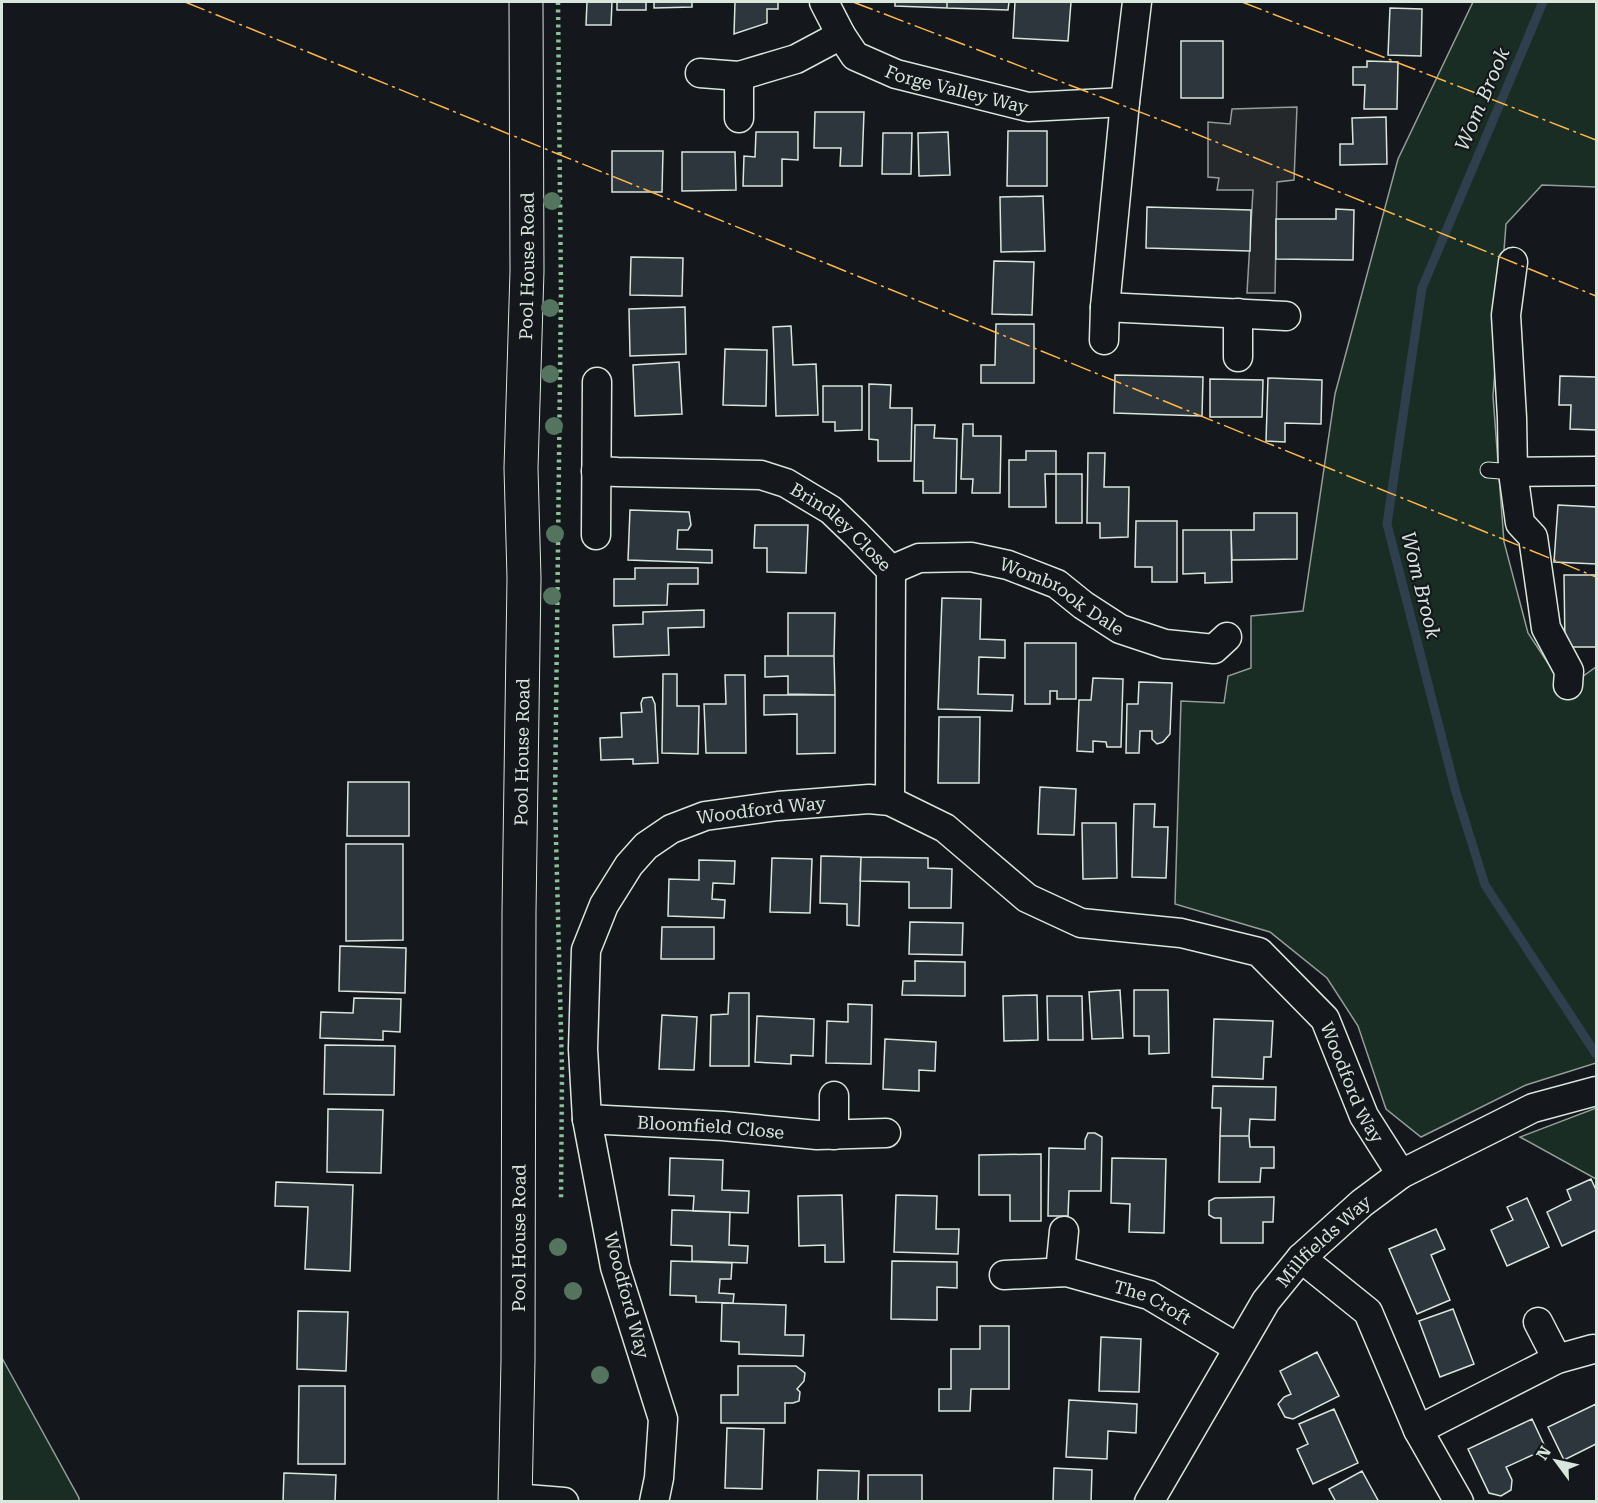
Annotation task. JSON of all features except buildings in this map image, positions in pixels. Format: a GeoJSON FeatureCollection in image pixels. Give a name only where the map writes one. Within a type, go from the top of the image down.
{"type":"FeatureCollection","features":[{"type":"Feature","properties":{"kind":"street","name":"Pool House Road"},"geometry":{"type":"LineString","coordinates":[[514,1500],[518,1360],[519,912],[524,578],[521,468],[527,271],[526,2]]}},
{"type":"Feature","properties":{"kind":"street","name":"Forge Valley Way"},"geometry":{"type":"LineString","coordinates":[[824,2],[855,56],[896,74],[1028,107],[1125,102]]}},
{"type":"Feature","properties":{"kind":"street"},"geometry":{"type":"LineString","coordinates":[[1104,340],[1125,102],[1137,2]]}},
{"type":"Feature","properties":{"kind":"street"},"geometry":{"type":"LineString","coordinates":[[700,73],[739,76],[796,59],[841,34]]}},
{"type":"Feature","properties":{"kind":"street"},"geometry":{"type":"LineString","coordinates":[[739,76],[739,118]]}},
{"type":"Feature","properties":{"kind":"street"},"geometry":{"type":"LineString","coordinates":[[1513,262],[1506,315],[1512,418],[1501,471],[1520,523],[1533,537],[1546,628],[1569,671],[1568,685]]}},
{"type":"Feature","properties":{"kind":"street"},"geometry":{"type":"LineString","coordinates":[[1106,307],[1286,316]]}},
{"type":"Feature","properties":{"kind":"street"},"geometry":{"type":"LineString","coordinates":[[1238,314],[1238,357]]}},
{"type":"Feature","properties":{"kind":"street"},"geometry":{"type":"LineString","coordinates":[[596,535],[597,382]]}},
{"type":"Feature","properties":{"kind":"street","name":"Brindley Close"},"geometry":{"type":"LineString","coordinates":[[596,471],[761,475],[786,483],[831,510],[891,570],[890,801]]}},
{"type":"Feature","properties":{"kind":"street"},"geometry":{"type":"LineString","coordinates":[[1501,471],[1596,471]]}},
{"type":"Feature","properties":{"kind":"street","name":"Wombrook Dale"},"geometry":{"type":"LineString","coordinates":[[891,570],[919,558],[971,557],[1008,565],[1057,584],[1083,605],[1120,629],[1165,644],[1214,649],[1227,637]]}},
{"type":"Feature","properties":{"kind":"street","name":"Woodford Way"},"geometry":{"type":"LineString","coordinates":[[654,1502],[659,1478],[663,1419],[615,1267],[587,1119],[583,1049],[586,950],[604,905],[629,866],[646,846],[671,829],[705,816],[778,806],[869,799],[890,801],[945,828],[1027,898],[1081,923],[1181,933],[1259,952],[1324,1019],[1364,1116],[1401,1174]]}},
{"type":"Feature","properties":{"kind":"street","name":"Millfields Way"},"geometry":{"type":"LineString","coordinates":[[1149,1502],[1266,1300],[1302,1258],[1362,1203],[1401,1174],[1533,1108],[1596,1091]]}},
{"type":"Feature","properties":{"kind":"street"},"geometry":{"type":"LineString","coordinates":[[834,1096],[834,1135]]}},
{"type":"Feature","properties":{"kind":"street","name":"Bloomfield Close"},"geometry":{"type":"LineString","coordinates":[[587,1119],[723,1126],[817,1135],[886,1132]]}},
{"type":"Feature","properties":{"kind":"street"},"geometry":{"type":"LineString","coordinates":[[1060,1272],[1064,1231]]}},
{"type":"Feature","properties":{"kind":"street"},"geometry":{"type":"LineString","coordinates":[[1302,1258],[1368,1312],[1418,1430],[1460,1502]]}},
{"type":"Feature","properties":{"kind":"street","name":"The Croft"},"geometry":{"type":"LineString","coordinates":[[1004,1275],[1067,1272],[1149,1295],[1238,1348]]}},
{"type":"Feature","properties":{"kind":"street"},"geometry":{"type":"LineString","coordinates":[[1538,1322],[1557,1359]]}},
{"type":"Feature","properties":{"kind":"street"},"geometry":{"type":"LineString","coordinates":[[1418,1430],[1557,1359],[1593,1349]]}},
{"type":"Feature","properties":{"kind":"street"},"geometry":{"type":"LineString","coordinates":[[514,1500],[564,1502]]}},
{"type":"Feature","properties":{"kind":"green space"},"geometry":{"type":"Polygon","coordinates":[[[1473,2],[1596,2],[1596,187],[1542,185],[1506,224],[1493,396],[1504,542],[1528,633],[1565,689],[1596,667],[1596,1063],[1526,1085],[1421,1137],[1386,1109],[1358,1026],[1327,978],[1270,932],[1175,904],[1181,701],[1224,703],[1228,676],[1251,668],[1251,616],[1303,611],[1335,394],[1398,159],[1473,2]]]}},
{"type":"Feature","properties":{"kind":"green space"},"geometry":{"type":"Polygon","coordinates":[[[1596,1108],[1596,1179],[1520,1137],[1596,1108]]]}},
{"type":"Feature","properties":{"kind":"green space"},"geometry":{"type":"Polygon","coordinates":[[[2,1358],[79,1498],[79,1501],[2,1501],[2,1358]]]}},
{"type":"Feature","properties":{"kind":"shaded area"},"geometry":{"type":"Polygon","coordinates":[[[1297,107],[1294,180],[1277,182],[1275,293],[1247,293],[1253,190],[1217,190],[1219,178],[1208,177],[1208,122],[1230,124],[1232,109],[1297,107]]]}},
{"type":"Feature","properties":{"kind":"waterway","name":"Wom Brook"},"geometry":{"type":"LineString","coordinates":[[1543,2],[1422,288],[1387,524],[1455,789],[1485,885],[1596,1054]]}},
{"type":"Feature","properties":{"kind":"hedge"},"geometry":{"type":"LineString","coordinates":[[558,2],[561,292],[555,800],[562,1070],[561,1201]]}},
{"type":"Feature","properties":{"kind":"power"},"geometry":{"type":"LineString","coordinates":[[185,2],[1596,577]]}},
{"type":"Feature","properties":{"kind":"power"},"geometry":{"type":"LineString","coordinates":[[853,2],[1179,127],[1596,296]]}},
{"type":"Feature","properties":{"kind":"power"},"geometry":{"type":"LineString","coordinates":[[1242,2],[1596,140]]}}]}
